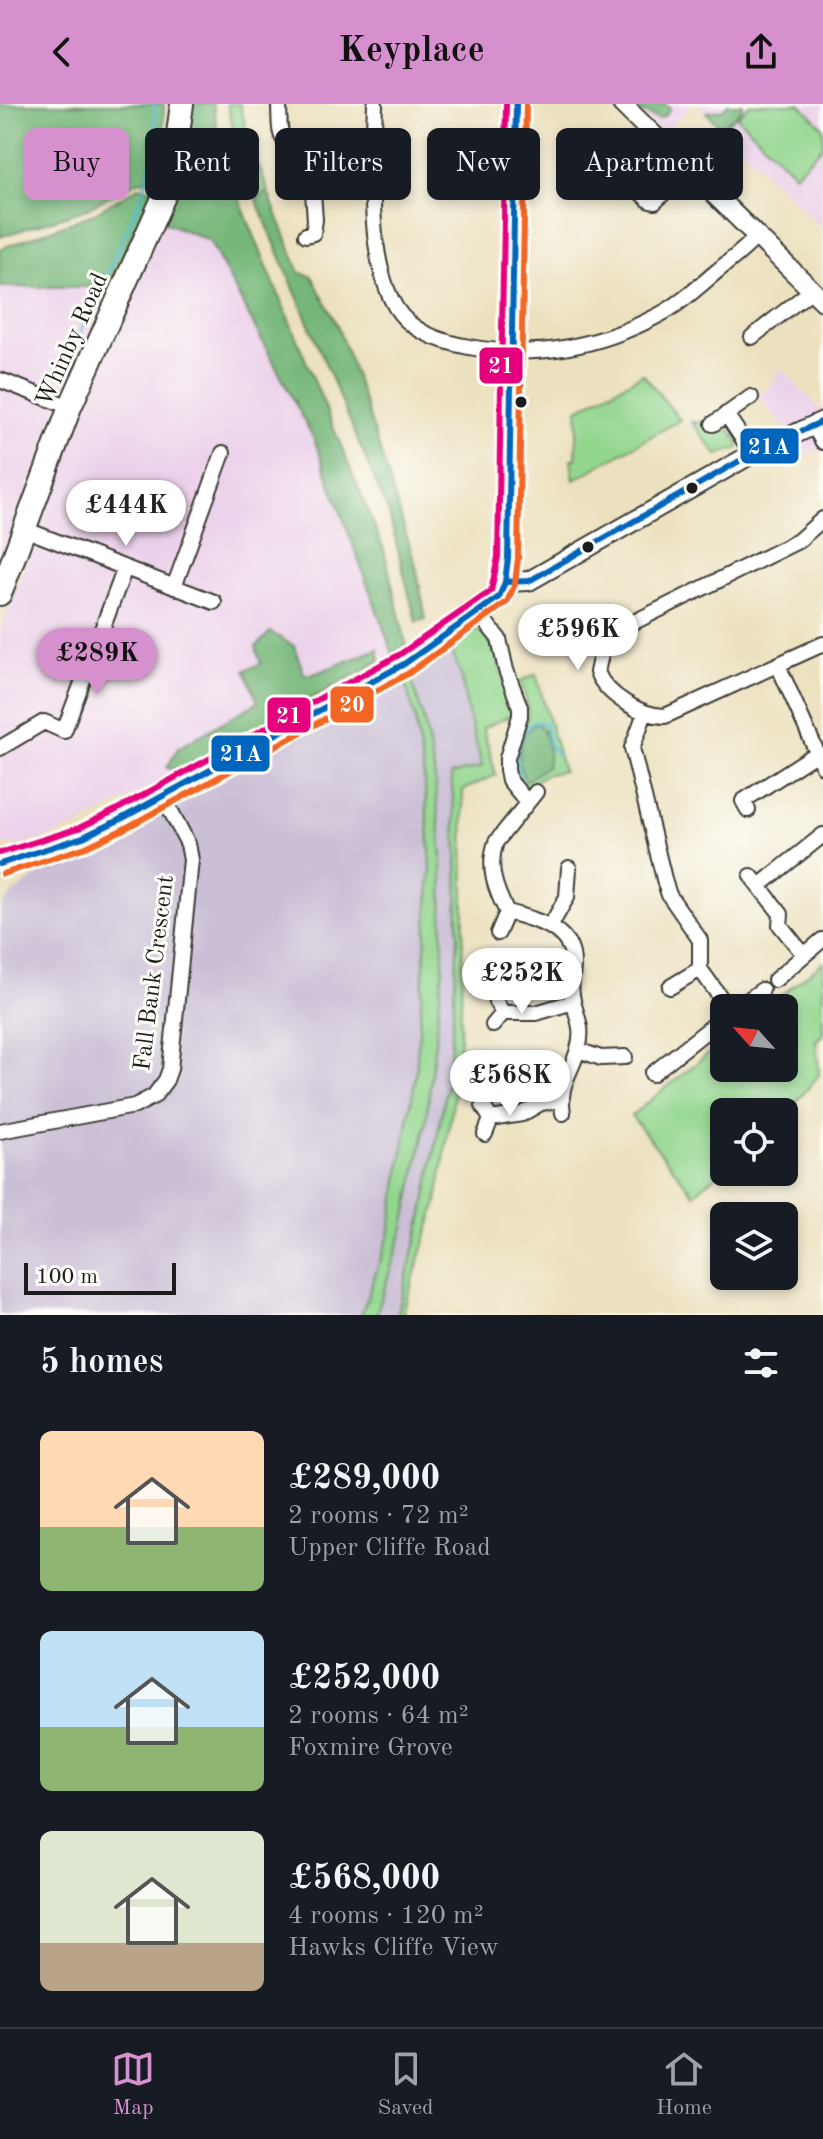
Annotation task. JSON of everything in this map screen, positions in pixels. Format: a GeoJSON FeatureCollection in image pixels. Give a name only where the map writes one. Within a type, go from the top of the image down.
{"type":"FeatureCollection","features":[{"type":"Feature","properties":{"kind":"highway","name":"Whinby Road"},"geometry":{"type":"LineString","coordinates":[[0,594],[70,407],[164,196],[175,156],[182,104]]}},
{"type":"Feature","properties":{"kind":"main road"},"geometry":{"type":"LineString","coordinates":[[622,104],[647,128]]}},
{"type":"Feature","properties":{"kind":"main road"},"geometry":{"type":"LineString","coordinates":[[720,200],[818,296]]}},
{"type":"Feature","properties":{"kind":"main road"},"geometry":{"type":"LineString","coordinates":[[0,864],[83,837],[163,796],[420,653],[494,603],[505,582],[529,581],[750,455],[820,430]]}},
{"type":"Feature","properties":{"kind":"street"},"geometry":{"type":"LineString","coordinates":[[279,104],[279,134],[292,150],[310,159],[315,220],[313,233],[306,235]]}},
{"type":"Feature","properties":{"kind":"street"},"geometry":{"type":"LineString","coordinates":[[375,104],[372,183],[376,233],[388,291],[398,311],[424,333],[443,340],[482,349],[578,347],[658,316],[683,299],[757,236]]}},
{"type":"Feature","properties":{"kind":"street"},"geometry":{"type":"LineString","coordinates":[[505,582],[516,104]]}},
{"type":"Feature","properties":{"kind":"street"},"geometry":{"type":"LineString","coordinates":[[752,337],[818,296]]}},
{"type":"Feature","properties":{"kind":"street"},"geometry":{"type":"LineString","coordinates":[[0,380],[70,407]]}},
{"type":"Feature","properties":{"kind":"street"},"geometry":{"type":"LineString","coordinates":[[713,424],[751,397]]}},
{"type":"Feature","properties":{"kind":"street"},"geometry":{"type":"LineString","coordinates":[[726,414],[750,455]]}},
{"type":"Feature","properties":{"kind":"street"},"geometry":{"type":"LineString","coordinates":[[174,587],[223,453]]}},
{"type":"Feature","properties":{"kind":"street"},"geometry":{"type":"LineString","coordinates":[[823,519],[798,541],[622,628],[610,640],[598,662],[597,672],[606,688],[645,713],[665,716],[823,644]]}},
{"type":"Feature","properties":{"kind":"street"},"geometry":{"type":"LineString","coordinates":[[24,529],[214,602]]}},
{"type":"Feature","properties":{"kind":"street"},"geometry":{"type":"LineString","coordinates":[[0,748],[44,722],[64,731],[125,568]]}},
{"type":"Feature","properties":{"kind":"street"},"geometry":{"type":"LineString","coordinates":[[479,614],[499,639],[506,670],[520,707],[507,758],[509,780],[531,797],[496,842],[493,851],[492,874],[507,912],[498,933]]}},
{"type":"Feature","properties":{"kind":"street"},"geometry":{"type":"LineString","coordinates":[[748,810],[743,801],[820,760],[778,665]]}},
{"type":"Feature","properties":{"kind":"street"},"geometry":{"type":"LineString","coordinates":[[645,713],[632,748],[665,883],[669,895],[700,940],[700,969],[718,994]]}},
{"type":"Feature","properties":{"kind":"street","name":"Fall Bank Crescent"},"geometry":{"type":"LineString","coordinates":[[0,1131],[135,1106],[154,1096],[166,1080],[173,1042],[191,860],[188,844],[163,796]]}},
{"type":"Feature","properties":{"kind":"street"},"geometry":{"type":"LineString","coordinates":[[804,955],[780,925],[781,914],[755,881],[823,835]]}},
{"type":"Feature","properties":{"kind":"street"},"geometry":{"type":"LineString","coordinates":[[551,925],[567,897],[569,868]]}},
{"type":"Feature","properties":{"kind":"street"},"geometry":{"type":"LineString","coordinates":[[665,883],[682,878]]}},
{"type":"Feature","properties":{"kind":"street"},"geometry":{"type":"LineString","coordinates":[[485,1134],[487,1112],[522,1114],[541,1103],[562,1107],[563,1082],[578,1050],[580,1020],[573,1002],[571,951],[551,925],[507,912]]}},
{"type":"Feature","properties":{"kind":"street"},"geometry":{"type":"LineString","coordinates":[[775,980],[822,940]]}},
{"type":"Feature","properties":{"kind":"street"},"geometry":{"type":"LineString","coordinates":[[670,987],[700,969]]}},
{"type":"Feature","properties":{"kind":"street"},"geometry":{"type":"LineString","coordinates":[[756,994],[762,990]]}},
{"type":"Feature","properties":{"kind":"street"},"geometry":{"type":"LineString","coordinates":[[497,1013],[536,1013],[573,1002]]}},
{"type":"Feature","properties":{"kind":"street"},"geometry":{"type":"LineString","coordinates":[[652,1074],[710,1028]]}},
{"type":"Feature","properties":{"kind":"street"},"geometry":{"type":"LineString","coordinates":[[578,1050],[601,1058],[625,1057]]}},
{"type":"Feature","properties":{"kind":"shaded area"},"geometry":{"type":"Polygon","coordinates":[[[631,104],[692,104],[669,128],[657,128],[631,104]]]}},
{"type":"Feature","properties":{"kind":"shaded area"},"geometry":{"type":"Polygon","coordinates":[[[697,104],[823,104],[821,227],[743,150],[743,128],[721,128],[697,104]]]}},
{"type":"Feature","properties":{"kind":"shaded area"},"geometry":{"type":"Polygon","coordinates":[[[164,222],[209,240],[314,439],[393,654],[78,826],[24,845],[0,845],[0,631],[83,412],[164,222]]]}},
{"type":"Feature","properties":{"kind":"shaded area"},"geometry":{"type":"Polygon","coordinates":[[[0,287],[108,287],[51,424],[0,564],[0,287]]]}},
{"type":"Feature","properties":{"kind":"shaded area"},"geometry":{"type":"Polygon","coordinates":[[[782,369],[823,413],[823,455],[818,448],[791,462],[779,436],[788,431],[758,397],[777,379],[774,375],[782,369]]]}},
{"type":"Feature","properties":{"kind":"shaded area"},"geometry":{"type":"Polygon","coordinates":[[[448,642],[461,675],[482,766],[451,775],[457,850],[458,936],[449,1074],[422,1218],[398,1312],[397,1315],[376,1315],[404,1227],[426,1122],[443,969],[444,906],[425,725],[409,670],[448,642]]]}},
{"type":"Feature","properties":{"kind":"shaded area"},"geometry":{"type":"Polygon","coordinates":[[[403,674],[415,718],[424,777],[431,867],[416,1073],[389,1235],[361,1315],[0,1315],[0,908],[13,893],[49,867],[169,805],[403,674]]]}},
{"type":"Feature","properties":{"kind":"green space"},"geometry":{"type":"Polygon","coordinates":[[[0,104],[164,104],[163,128],[145,128],[145,180],[129,186],[129,128],[24,128],[24,200],[103,200],[84,210],[0,237],[0,104]]]}},
{"type":"Feature","properties":{"kind":"green space"},"geometry":{"type":"Polygon","coordinates":[[[192,104],[213,104],[217,128],[186,128],[192,104]]]}},
{"type":"Feature","properties":{"kind":"green space"},"geometry":{"type":"Polygon","coordinates":[[[227,104],[240,104],[246,128],[233,128],[227,104]]]}},
{"type":"Feature","properties":{"kind":"green space"},"geometry":{"type":"Polygon","coordinates":[[[631,104],[665,104],[670,109],[659,119],[640,112],[631,104]]]}},
{"type":"Feature","properties":{"kind":"green space"},"geometry":{"type":"Polygon","coordinates":[[[728,104],[743,104],[737,115],[720,127],[706,112],[722,110],[728,104]]]}},
{"type":"Feature","properties":{"kind":"green space"},"geometry":{"type":"Polygon","coordinates":[[[750,104],[800,104],[823,127],[823,146],[795,174],[737,117],[750,104]]]}},
{"type":"Feature","properties":{"kind":"green space"},"geometry":{"type":"Polygon","coordinates":[[[259,167],[268,191],[259,197],[259,167]]]}},
{"type":"Feature","properties":{"kind":"green space"},"geometry":{"type":"Polygon","coordinates":[[[139,187],[145,188],[145,200],[149,200],[108,287],[0,287],[0,249],[91,215],[117,200],[129,200],[129,193],[139,187]]]}},
{"type":"Feature","properties":{"kind":"green space"},"geometry":{"type":"Polygon","coordinates":[[[268,192],[300,273],[312,276],[337,325],[416,566],[426,619],[416,622],[389,514],[256,200],[268,192]]]}},
{"type":"Feature","properties":{"kind":"green space"},"geometry":{"type":"Polygon","coordinates":[[[169,200],[240,200],[384,550],[407,648],[393,654],[314,439],[209,240],[164,222],[169,200]]]}},
{"type":"Feature","properties":{"kind":"green space"},"geometry":{"type":"Polygon","coordinates":[[[643,374],[680,420],[574,480],[571,459],[576,459],[578,409],[643,374]]]}},
{"type":"Feature","properties":{"kind":"green space"},"geometry":{"type":"Polygon","coordinates":[[[692,422],[724,423],[738,440],[739,448],[717,455],[692,422]]]}},
{"type":"Feature","properties":{"kind":"green space"},"geometry":{"type":"Polygon","coordinates":[[[470,630],[481,631],[492,646],[512,708],[510,716],[483,728],[496,775],[463,790],[464,914],[459,1066],[437,1202],[402,1315],[397,1315],[422,1218],[449,1074],[458,936],[457,850],[451,775],[482,766],[461,675],[449,644],[470,630]]]}},
{"type":"Feature","properties":{"kind":"green space"},"geometry":{"type":"Polygon","coordinates":[[[270,632],[294,646],[304,674],[314,674],[378,649],[380,661],[182,770],[167,768],[178,748],[258,702],[245,670],[261,664],[256,647],[270,632]]]}},
{"type":"Feature","properties":{"kind":"green space"},"geometry":{"type":"Polygon","coordinates":[[[409,670],[434,771],[442,856],[443,969],[426,1122],[404,1227],[376,1315],[361,1315],[389,1235],[416,1073],[431,867],[424,777],[415,718],[403,674],[409,670]]]}},
{"type":"Feature","properties":{"kind":"green space"},"geometry":{"type":"Polygon","coordinates":[[[536,674],[563,771],[544,775],[527,787],[514,772],[516,752],[528,711],[520,681],[536,674]],[[530,727],[519,757],[545,743],[544,730],[530,727]]]}},
{"type":"Feature","properties":{"kind":"green space"},"geometry":{"type":"Polygon","coordinates":[[[537,723],[547,743],[547,766],[526,781],[520,766],[520,750],[526,734],[537,723]]]}},
{"type":"Feature","properties":{"kind":"green space"},"geometry":{"type":"Polygon","coordinates":[[[823,962],[823,1035],[816,1040],[819,1075],[798,1100],[710,1098],[710,1180],[694,1194],[631,1116],[710,1052],[710,1082],[798,1082],[798,994],[783,994],[823,962]]]}},
{"type":"Feature","properties":{"kind":"waterway"},"geometry":{"type":"LineString","coordinates":[[71,352],[142,196],[156,146],[155,104]]}},
{"type":"Feature","properties":{"kind":"waterway"},"geometry":{"type":"LineString","coordinates":[[520,778],[518,748],[528,727],[534,722],[545,723],[549,745],[556,754]]}},
{"type":"Feature","properties":{"kind":"transit line","name":"21"},"geometry":{"type":"LineString","coordinates":[[0,853],[79,828],[114,811],[399,655],[491,591],[498,557],[506,104]]}},
{"type":"Feature","properties":{"kind":"transit line","name":"21A"},"geometry":{"type":"LineString","coordinates":[[0,864],[83,837],[119,820],[404,664],[499,597],[505,582],[508,558],[516,104]]}},
{"type":"Feature","properties":{"kind":"transit line","name":"20"},"geometry":{"type":"LineString","coordinates":[[3,874],[86,847],[124,829],[409,673],[507,602],[515,584],[518,558],[526,104]]}},
{"type":"Feature","properties":{"kind":"transit line","name":"21A"},"geometry":{"type":"LineString","coordinates":[[505,582],[529,581],[750,455],[823,421]]}}]}
